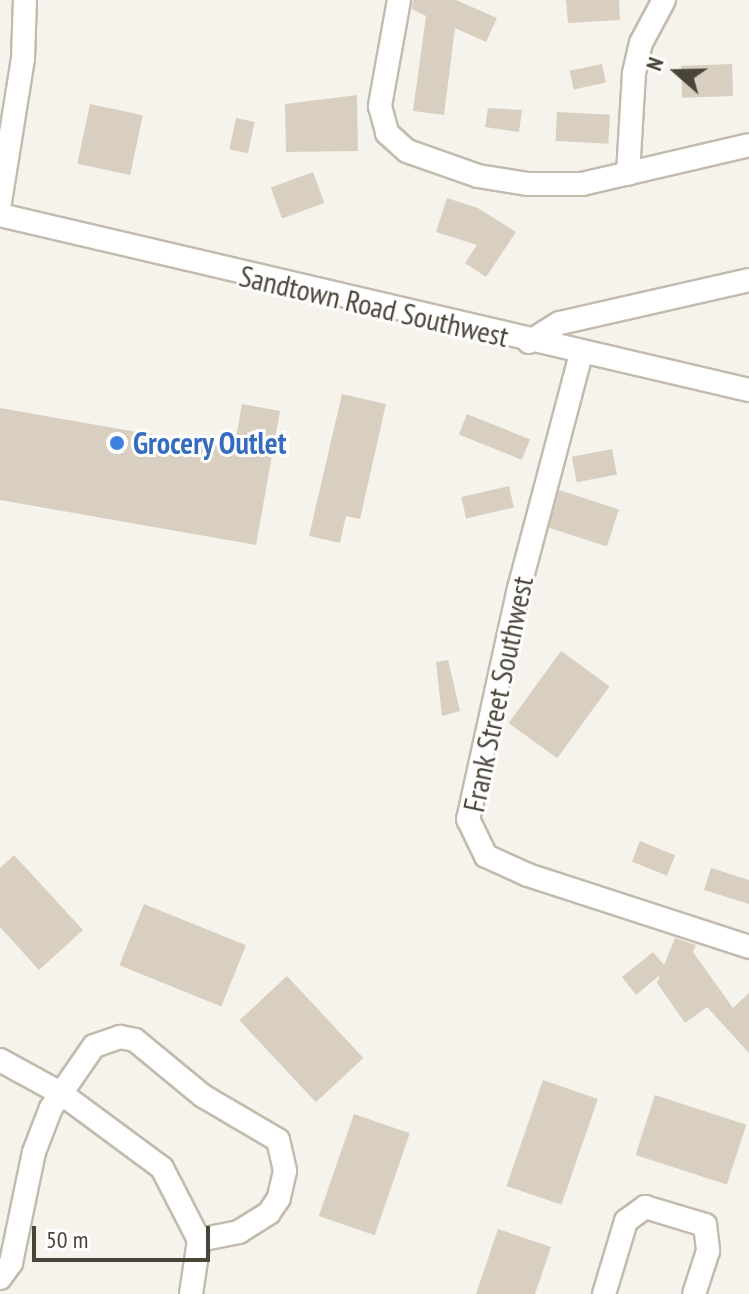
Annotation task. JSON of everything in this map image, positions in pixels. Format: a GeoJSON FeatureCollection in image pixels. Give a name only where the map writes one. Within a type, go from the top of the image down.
{"type":"FeatureCollection","features":[{"type":"Feature","properties":{"kind":"street"},"geometry":{"type":"LineString","coordinates":[[0,202],[23,59],[25,0]]}},
{"type":"Feature","properties":{"kind":"street"},"geometry":{"type":"LineString","coordinates":[[399,0],[380,106],[387,133],[407,151],[478,176],[528,184],[582,184],[749,145]]}},
{"type":"Feature","properties":{"kind":"street"},"geometry":{"type":"LineString","coordinates":[[628,174],[634,73],[641,43],[664,0]]}},
{"type":"Feature","properties":{"kind":"street","name":"Sandtown Road Southwest"},"geometry":{"type":"LineString","coordinates":[[0,215],[529,342],[749,390]]}},
{"type":"Feature","properties":{"kind":"street"},"geometry":{"type":"LineString","coordinates":[[529,342],[560,323],[749,280]]}},
{"type":"Feature","properties":{"kind":"street","name":"Frank Street Southwest"},"geometry":{"type":"LineString","coordinates":[[581,354],[532,533],[468,819],[486,856],[528,875],[749,947]]}},
{"type":"Feature","properties":{"kind":"street"},"geometry":{"type":"LineString","coordinates":[[0,1278],[11,1263],[34,1152],[62,1094],[94,1046],[120,1037],[135,1040],[203,1096],[278,1140],[285,1171],[279,1198],[269,1213],[239,1232],[199,1240]]}},
{"type":"Feature","properties":{"kind":"street"},"geometry":{"type":"LineString","coordinates":[[0,1060],[62,1094],[162,1168],[199,1240],[191,1294]]}},
{"type":"Feature","properties":{"kind":"street"},"geometry":{"type":"LineString","coordinates":[[604,1294],[626,1221],[645,1207],[705,1225],[708,1251],[694,1294]]}},
{"type":"Feature","properties":{"kind":"building"},"geometry":{"type":"Polygon","coordinates":[[[413,0],[456,0],[497,18],[486,42],[455,28],[444,115],[413,111],[426,16],[412,9],[413,0]]]}},
{"type":"Feature","properties":{"kind":"building"},"geometry":{"type":"Polygon","coordinates":[[[566,0],[619,0],[620,20],[568,23],[566,0]]]}},
{"type":"Feature","properties":{"kind":"building"},"geometry":{"type":"Polygon","coordinates":[[[602,64],[606,83],[574,89],[570,71],[602,64]]]}},
{"type":"Feature","properties":{"kind":"building"},"geometry":{"type":"Polygon","coordinates":[[[732,64],[733,96],[682,98],[681,66],[732,64]]]}},
{"type":"Feature","properties":{"kind":"building"},"geometry":{"type":"Polygon","coordinates":[[[357,95],[358,151],[286,152],[285,104],[357,95]]]}},
{"type":"Feature","properties":{"kind":"building"},"geometry":{"type":"Polygon","coordinates":[[[90,104],[143,115],[130,175],[77,164],[90,104]]]}},
{"type":"Feature","properties":{"kind":"building"},"geometry":{"type":"Polygon","coordinates":[[[488,108],[522,110],[519,132],[485,127],[488,108]]]}},
{"type":"Feature","properties":{"kind":"building"},"geometry":{"type":"Polygon","coordinates":[[[557,112],[610,115],[608,144],[555,141],[557,112]]]}},
{"type":"Feature","properties":{"kind":"building"},"geometry":{"type":"Polygon","coordinates":[[[236,118],[255,122],[248,153],[229,149],[236,118]]]}},
{"type":"Feature","properties":{"kind":"building"},"geometry":{"type":"Polygon","coordinates":[[[313,172],[324,203],[282,218],[271,187],[313,172]]]}},
{"type":"Feature","properties":{"kind":"building"},"geometry":{"type":"Polygon","coordinates":[[[447,198],[478,208],[516,232],[486,277],[465,263],[477,245],[436,232],[447,198]]]}},
{"type":"Feature","properties":{"kind":"building"},"geometry":{"type":"Polygon","coordinates":[[[342,394],[386,404],[360,519],[346,516],[340,543],[309,536],[342,394]]]}},
{"type":"Feature","properties":{"kind":"building"},"geometry":{"type":"Polygon","coordinates":[[[242,404],[280,411],[256,545],[0,500],[0,408],[234,449],[242,404]]]}},
{"type":"Feature","properties":{"kind":"building"},"geometry":{"type":"Polygon","coordinates":[[[467,414],[530,439],[522,460],[459,434],[467,414]]]}},
{"type":"Feature","properties":{"kind":"building"},"geometry":{"type":"Polygon","coordinates":[[[612,449],[617,475],[577,482],[572,457],[612,449]]]}},
{"type":"Feature","properties":{"kind":"building"},"geometry":{"type":"Polygon","coordinates":[[[509,486],[514,507],[466,518],[461,497],[509,486]]]}},
{"type":"Feature","properties":{"kind":"building"},"geometry":{"type":"Polygon","coordinates":[[[559,490],[619,509],[607,547],[547,527],[559,490]]]}},
{"type":"Feature","properties":{"kind":"building"},"geometry":{"type":"Polygon","coordinates":[[[561,651],[610,686],[557,758],[509,723],[561,651]]]}},
{"type":"Feature","properties":{"kind":"building"},"geometry":{"type":"Polygon","coordinates":[[[448,660],[460,711],[442,716],[436,662],[448,660]]]}},
{"type":"Feature","properties":{"kind":"building"},"geometry":{"type":"Polygon","coordinates":[[[640,841],[675,855],[667,876],[632,861],[640,841]]]}},
{"type":"Feature","properties":{"kind":"building"},"geometry":{"type":"Polygon","coordinates":[[[14,855],[83,930],[39,970],[0,927],[0,868],[14,855]]]}},
{"type":"Feature","properties":{"kind":"building"},"geometry":{"type":"Polygon","coordinates":[[[711,868],[749,880],[749,904],[704,890],[711,868]]]}},
{"type":"Feature","properties":{"kind":"building"},"geometry":{"type":"Polygon","coordinates":[[[144,904],[246,945],[221,1006],[119,965],[144,904]]]}},
{"type":"Feature","properties":{"kind":"building"},"geometry":{"type":"Polygon","coordinates":[[[675,938],[696,945],[693,952],[733,1008],[749,993],[749,1053],[707,1007],[685,1023],[657,983],[660,975],[636,995],[622,977],[653,952],[664,965],[675,938]]]}},
{"type":"Feature","properties":{"kind":"building"},"geometry":{"type":"Polygon","coordinates":[[[287,976],[363,1058],[316,1102],[239,1020],[287,976]]]}},
{"type":"Feature","properties":{"kind":"building"},"geometry":{"type":"Polygon","coordinates":[[[543,1080],[598,1099],[561,1205],[507,1186],[543,1080]]]}},
{"type":"Feature","properties":{"kind":"building"},"geometry":{"type":"Polygon","coordinates":[[[655,1095],[746,1125],[727,1185],[636,1155],[655,1095]]]}},
{"type":"Feature","properties":{"kind":"building"},"geometry":{"type":"Polygon","coordinates":[[[354,1114],[410,1133],[375,1235],[319,1216],[354,1114]]]}},
{"type":"Feature","properties":{"kind":"building"},"geometry":{"type":"Polygon","coordinates":[[[498,1229],[551,1247],[535,1294],[476,1294],[498,1229]]]}},
{"type":"Feature","properties":{"kind":"place","name":"Grocery Outlet"},"geometry":{"type":"Point","coordinates":[117,443]}}]}
